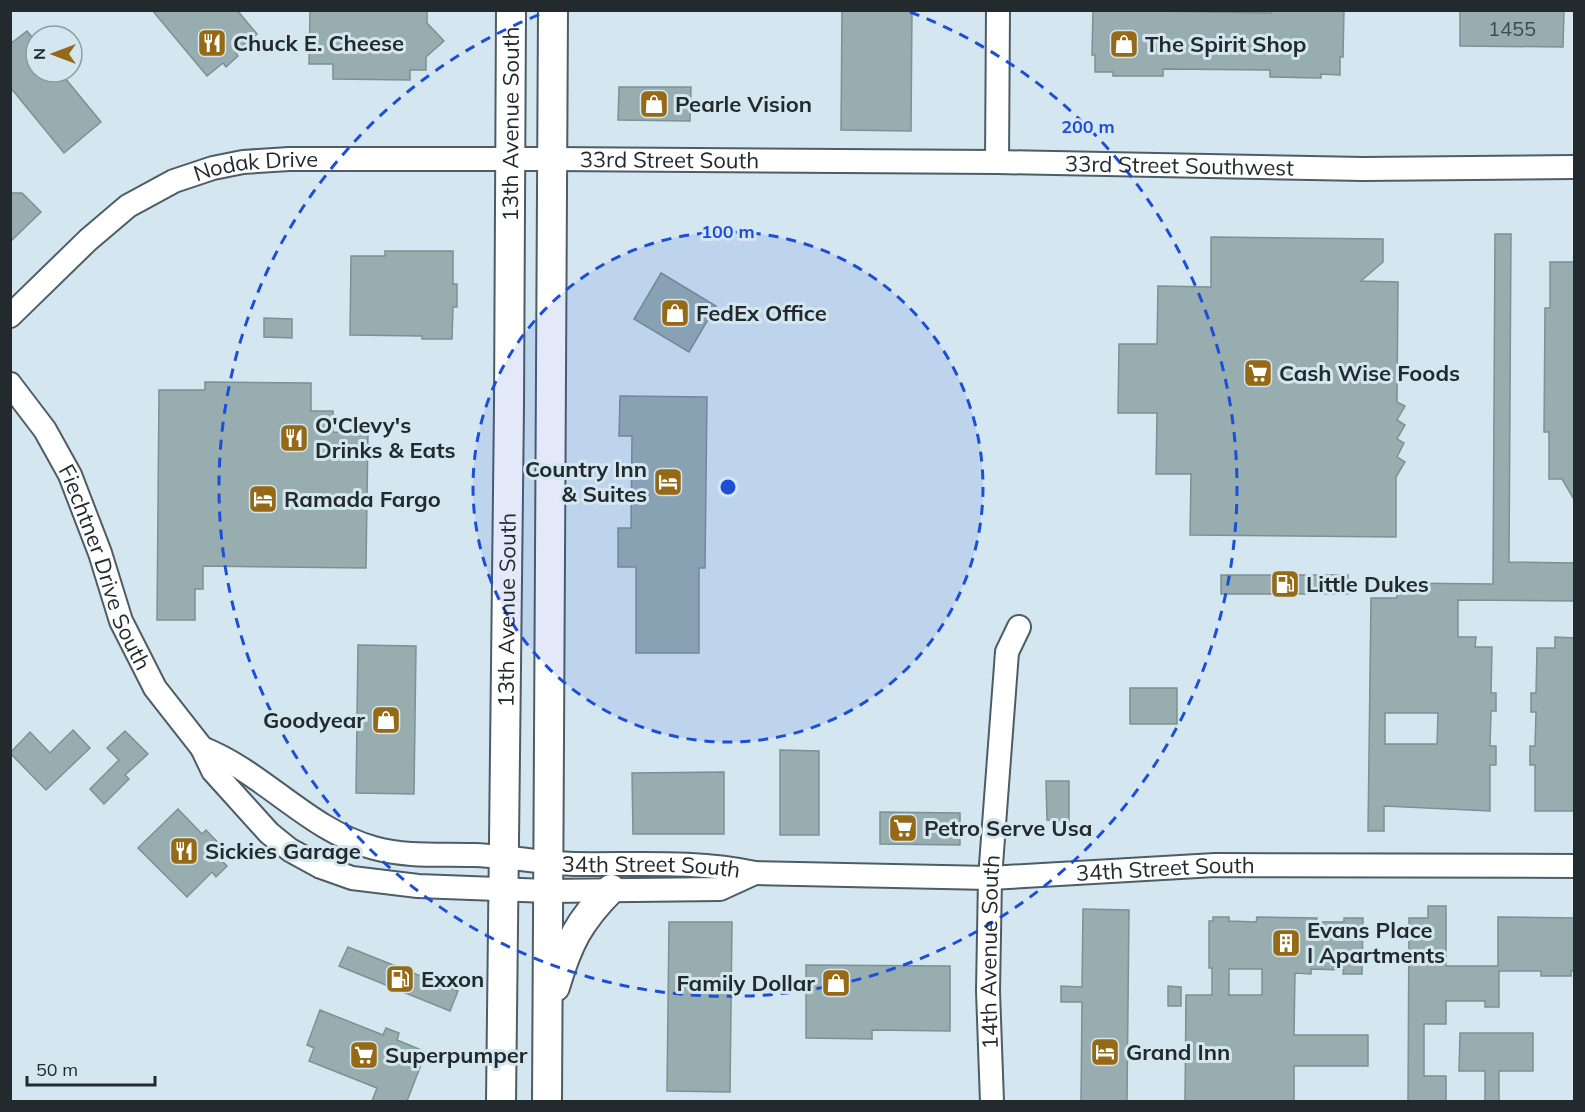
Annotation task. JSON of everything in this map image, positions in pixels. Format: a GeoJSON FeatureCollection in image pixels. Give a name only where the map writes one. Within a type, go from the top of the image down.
{"type":"FeatureCollection","features":[{"type":"Feature","properties":{"kind":"main road","name":"13th Avenue South"},"geometry":{"type":"LineString","coordinates":[[501,1101],[511,10]]}},
{"type":"Feature","properties":{"kind":"main road","name":"13th Avenue South"},"geometry":{"type":"LineString","coordinates":[[547,1101],[553,10]]}},
{"type":"Feature","properties":{"kind":"main road"},"geometry":{"type":"LineString","coordinates":[[509,405],[527,409],[533,417],[537,430],[537,482],[550,569]]}},
{"type":"Feature","properties":{"kind":"main road"},"geometry":{"type":"LineString","coordinates":[[548,1015],[569,944],[582,920],[611,889]]}},
{"type":"Feature","properties":{"kind":"street"},"geometry":{"type":"LineString","coordinates":[[997,162],[998,10]]}},
{"type":"Feature","properties":{"kind":"street","name":"Nodak Drive"},"geometry":{"type":"LineString","coordinates":[[10,316],[88,240],[128,206],[174,181],[213,168],[274,160],[552,159]]}},
{"type":"Feature","properties":{"kind":"street","name":"33rd Street South"},"geometry":{"type":"LineString","coordinates":[[552,159],[786,160]]}},
{"type":"Feature","properties":{"kind":"street","name":"33rd Street Southwest"},"geometry":{"type":"LineString","coordinates":[[786,160],[1363,169],[1575,167]]}},
{"type":"Feature","properties":{"kind":"street","name":"Fiechtner Drive South"},"geometry":{"type":"LineString","coordinates":[[10,384],[45,430],[76,489],[133,650],[155,688],[202,748],[213,771],[269,832],[290,850],[321,867],[352,878],[387,883],[548,891]]}},
{"type":"Feature","properties":{"kind":"street","name":"14th Avenue South"},"geometry":{"type":"LineString","coordinates":[[992,1101],[988,992],[990,878],[1006,652],[1019,627]]}},
{"type":"Feature","properties":{"kind":"street"},"geometry":{"type":"LineString","coordinates":[[202,748],[230,759],[315,823],[349,840],[411,855],[548,862]]}},
{"type":"Feature","properties":{"kind":"street","name":"34th Street South"},"geometry":{"type":"LineString","coordinates":[[548,862],[719,865],[755,873],[990,878],[1215,865],[1575,866]]}},
{"type":"Feature","properties":{"kind":"street","name":"34th Street South"},"geometry":{"type":"LineString","coordinates":[[548,891],[720,889],[755,873]]}},
{"type":"Feature","properties":{"kind":"building","name":"Chuck E. Cheese"},"geometry":{"type":"Polygon","coordinates":[[[152,10],[237,10],[257,34],[235,52],[238,56],[226,67],[223,63],[207,76],[152,10]]]}},
{"type":"Feature","properties":{"kind":"building"},"geometry":{"type":"Polygon","coordinates":[[[310,10],[427,10],[427,23],[444,41],[426,57],[426,70],[410,70],[410,80],[333,79],[333,64],[309,64],[310,10]]]}},
{"type":"Feature","properties":{"kind":"building"},"geometry":{"type":"Polygon","coordinates":[[[842,10],[912,10],[911,131],[841,130],[842,10]]]}},
{"type":"Feature","properties":{"kind":"building"},"geometry":{"type":"Polygon","coordinates":[[[1093,10],[1271,13],[1271,10],[1344,10],[1343,57],[1340,57],[1340,75],[1321,74],[1321,78],[1270,77],[1270,70],[1163,69],[1163,76],[1113,76],[1113,72],[1095,72],[1095,55],[1092,55],[1093,10]]]}},
{"type":"Feature","properties":{"kind":"building"},"geometry":{"type":"Polygon","coordinates":[[[1460,10],[1564,10],[1563,47],[1460,46],[1460,10]]]}},
{"type":"Feature","properties":{"kind":"building"},"geometry":{"type":"Polygon","coordinates":[[[24,33],[24,84],[70,84],[101,122],[64,153],[10,87],[10,44],[24,33]]]}},
{"type":"Feature","properties":{"kind":"building","name":"Pearle Vision"},"geometry":{"type":"Polygon","coordinates":[[[619,87],[691,87],[690,121],[618,120],[619,87]]]}},
{"type":"Feature","properties":{"kind":"building"},"geometry":{"type":"Polygon","coordinates":[[[10,193],[22,193],[41,212],[10,242],[10,193]]]}},
{"type":"Feature","properties":{"kind":"building"},"geometry":{"type":"Polygon","coordinates":[[[1495,234],[1511,234],[1509,562],[1575,563],[1575,601],[1458,600],[1458,637],[1476,637],[1475,647],[1492,647],[1491,693],[1496,693],[1496,711],[1491,711],[1490,746],[1496,746],[1496,765],[1490,765],[1490,811],[1384,806],[1384,831],[1368,831],[1371,598],[1397,598],[1397,583],[1493,584],[1495,234]],[[1385,713],[1385,744],[1437,744],[1438,713],[1385,713]]]}},
{"type":"Feature","properties":{"kind":"building","name":"Cash Wise Foods"},"geometry":{"type":"Polygon","coordinates":[[[1211,237],[1383,239],[1383,262],[1361,281],[1398,282],[1397,402],[1405,406],[1397,420],[1405,425],[1397,439],[1404,443],[1397,457],[1405,462],[1396,477],[1396,537],[1190,535],[1191,474],[1156,474],[1157,413],[1118,413],[1119,344],[1157,344],[1158,286],[1211,287],[1211,237]]]}},
{"type":"Feature","properties":{"kind":"building"},"geometry":{"type":"Polygon","coordinates":[[[385,251],[453,251],[453,284],[457,284],[457,307],[453,307],[452,339],[422,339],[422,336],[350,335],[351,256],[385,256],[385,251]]]}},
{"type":"Feature","properties":{"kind":"building"},"geometry":{"type":"Polygon","coordinates":[[[1550,262],[1575,262],[1575,501],[1562,479],[1549,479],[1549,432],[1544,432],[1545,308],[1550,308],[1550,262]]]}},
{"type":"Feature","properties":{"kind":"building","name":"FedEx Office"},"geometry":{"type":"Polygon","coordinates":[[[661,273],[716,306],[689,352],[634,319],[661,273]]]}},
{"type":"Feature","properties":{"kind":"building"},"geometry":{"type":"Polygon","coordinates":[[[264,318],[292,319],[292,338],[264,337],[264,318]]]}},
{"type":"Feature","properties":{"kind":"building","name":"Ramada Fargo"},"geometry":{"type":"Polygon","coordinates":[[[205,382],[311,383],[311,411],[333,411],[333,432],[368,433],[366,568],[203,566],[203,589],[195,589],[195,620],[157,620],[159,390],[205,390],[205,382]]]}},
{"type":"Feature","properties":{"kind":"building","name":"Country Inn & Suites"},"geometry":{"type":"Polygon","coordinates":[[[620,396],[707,397],[705,568],[699,568],[699,653],[636,653],[636,567],[618,567],[618,528],[631,528],[632,436],[619,436],[620,396]]]}},
{"type":"Feature","properties":{"kind":"building","name":"Little Dukes"},"geometry":{"type":"Polygon","coordinates":[[[1221,575],[1348,575],[1348,594],[1221,594],[1221,575]]]}},
{"type":"Feature","properties":{"kind":"building"},"geometry":{"type":"Polygon","coordinates":[[[1555,637],[1575,638],[1575,811],[1535,811],[1535,765],[1530,765],[1530,746],[1535,746],[1536,712],[1531,712],[1531,693],[1536,693],[1537,648],[1555,648],[1555,637]]]}},
{"type":"Feature","properties":{"kind":"building","name":"Goodyear"},"geometry":{"type":"Polygon","coordinates":[[[358,645],[416,646],[414,794],[356,793],[358,645]]]}},
{"type":"Feature","properties":{"kind":"building"},"geometry":{"type":"Polygon","coordinates":[[[1130,688],[1177,688],[1177,724],[1130,724],[1130,688]]]}},
{"type":"Feature","properties":{"kind":"building"},"geometry":{"type":"Polygon","coordinates":[[[73,730],[90,748],[46,790],[10,753],[30,732],[50,753],[73,730]]]}},
{"type":"Feature","properties":{"kind":"building"},"geometry":{"type":"Polygon","coordinates":[[[125,731],[148,754],[125,775],[129,779],[104,804],[90,789],[119,760],[107,748],[125,731]]]}},
{"type":"Feature","properties":{"kind":"building"},"geometry":{"type":"Polygon","coordinates":[[[780,750],[819,751],[819,835],[780,835],[780,750]]]}},
{"type":"Feature","properties":{"kind":"building"},"geometry":{"type":"Polygon","coordinates":[[[724,772],[724,834],[633,834],[632,773],[724,772]]]}},
{"type":"Feature","properties":{"kind":"building"},"geometry":{"type":"Polygon","coordinates":[[[1046,781],[1069,781],[1069,821],[1047,820],[1046,781]]]}},
{"type":"Feature","properties":{"kind":"building","name":"Sickies Garage"},"geometry":{"type":"Polygon","coordinates":[[[178,809],[202,834],[206,830],[230,855],[223,862],[227,866],[216,877],[212,872],[187,897],[138,848],[178,809]]]}},
{"type":"Feature","properties":{"kind":"building"},"geometry":{"type":"Polygon","coordinates":[[[880,812],[960,813],[960,845],[880,844],[880,812]]]}},
{"type":"Feature","properties":{"kind":"building"},"geometry":{"type":"Polygon","coordinates":[[[1428,906],[1446,906],[1446,966],[1498,966],[1498,917],[1575,918],[1575,971],[1571,971],[1571,976],[1541,976],[1541,971],[1499,971],[1499,1007],[1485,1007],[1485,1001],[1446,1001],[1446,1024],[1424,1024],[1424,1076],[1446,1076],[1446,1101],[1408,1101],[1409,918],[1428,918],[1428,906]]]}},
{"type":"Feature","properties":{"kind":"building","name":"Grand Inn"},"geometry":{"type":"Polygon","coordinates":[[[1083,909],[1129,910],[1127,1101],[1081,1101],[1082,1002],[1061,1002],[1061,986],[1082,987],[1083,909]]]}},
{"type":"Feature","properties":{"kind":"building"},"geometry":{"type":"Polygon","coordinates":[[[1213,917],[1229,917],[1229,921],[1256,922],[1257,917],[1317,918],[1316,922],[1344,922],[1344,918],[1363,918],[1362,974],[1343,974],[1344,970],[1311,969],[1311,974],[1295,973],[1294,1035],[1368,1035],[1368,1066],[1294,1066],[1294,1101],[1185,1101],[1186,995],[1212,995],[1212,968],[1209,968],[1209,921],[1213,921],[1213,917]],[[1229,969],[1229,995],[1262,995],[1262,969],[1229,969]]]}},
{"type":"Feature","properties":{"kind":"building"},"geometry":{"type":"Polygon","coordinates":[[[669,922],[732,922],[730,1092],[667,1091],[669,922]]]}},
{"type":"Feature","properties":{"kind":"building","name":"Exxon"},"geometry":{"type":"Polygon","coordinates":[[[348,947],[458,991],[450,1011],[339,966],[348,947]]]}},
{"type":"Feature","properties":{"kind":"building"},"geometry":{"type":"Polygon","coordinates":[[[806,965],[950,966],[950,1031],[872,1030],[872,1039],[806,1038],[806,965]]]}},
{"type":"Feature","properties":{"kind":"building"},"geometry":{"type":"Polygon","coordinates":[[[1168,986],[1181,987],[1181,1006],[1168,1006],[1168,986]]]}},
{"type":"Feature","properties":{"kind":"building"},"geometry":{"type":"Polygon","coordinates":[[[320,1010],[383,1035],[386,1028],[399,1033],[397,1040],[426,1052],[407,1101],[372,1101],[377,1088],[309,1061],[314,1048],[307,1045],[320,1010]]]}},
{"type":"Feature","properties":{"kind":"building"},"geometry":{"type":"Polygon","coordinates":[[[1460,1033],[1533,1033],[1533,1071],[1499,1071],[1499,1101],[1485,1101],[1485,1071],[1459,1071],[1460,1033]]]}},
{"type":"Feature","properties":{"kind":"place","name":"Chuck E. Cheese"},"geometry":{"type":"Point","coordinates":[212,43]}},
{"type":"Feature","properties":{"kind":"place","name":"The Spirit Shop"},"geometry":{"type":"Point","coordinates":[1124,44]}},
{"type":"Feature","properties":{"kind":"place","name":"Pearle Vision"},"geometry":{"type":"Point","coordinates":[654,104]}},
{"type":"Feature","properties":{"kind":"place","name":"FedEx Office"},"geometry":{"type":"Point","coordinates":[675,313]}},
{"type":"Feature","properties":{"kind":"place","name":"Cash Wise Foods"},"geometry":{"type":"Point","coordinates":[1258,373]}},
{"type":"Feature","properties":{"kind":"place","name":"O'Clevy's Drinks & Eats"},"geometry":{"type":"Point","coordinates":[294,438]}},
{"type":"Feature","properties":{"kind":"place","name":"Country Inn & Suites"},"geometry":{"type":"Point","coordinates":[668,482]}},
{"type":"Feature","properties":{"kind":"place","name":"Ramada Fargo"},"geometry":{"type":"Point","coordinates":[263,499]}},
{"type":"Feature","properties":{"kind":"place","name":"Little Dukes"},"geometry":{"type":"Point","coordinates":[1285,584]}},
{"type":"Feature","properties":{"kind":"place","name":"Goodyear"},"geometry":{"type":"Point","coordinates":[386,720]}},
{"type":"Feature","properties":{"kind":"place","name":"Petro Serve Usa"},"geometry":{"type":"Point","coordinates":[903,828]}},
{"type":"Feature","properties":{"kind":"place","name":"Sickies Garage"},"geometry":{"type":"Point","coordinates":[184,851]}},
{"type":"Feature","properties":{"kind":"place","name":"Evans Place I Apartments"},"geometry":{"type":"Point","coordinates":[1286,943]}},
{"type":"Feature","properties":{"kind":"place","name":"Exxon"},"geometry":{"type":"Point","coordinates":[400,979]}},
{"type":"Feature","properties":{"kind":"place","name":"Family Dollar"},"geometry":{"type":"Point","coordinates":[836,983]}},
{"type":"Feature","properties":{"kind":"place","name":"Grand Inn"},"geometry":{"type":"Point","coordinates":[1105,1052]}},
{"type":"Feature","properties":{"kind":"place","name":"Superpumper"},"geometry":{"type":"Point","coordinates":[364,1055]}}]}
